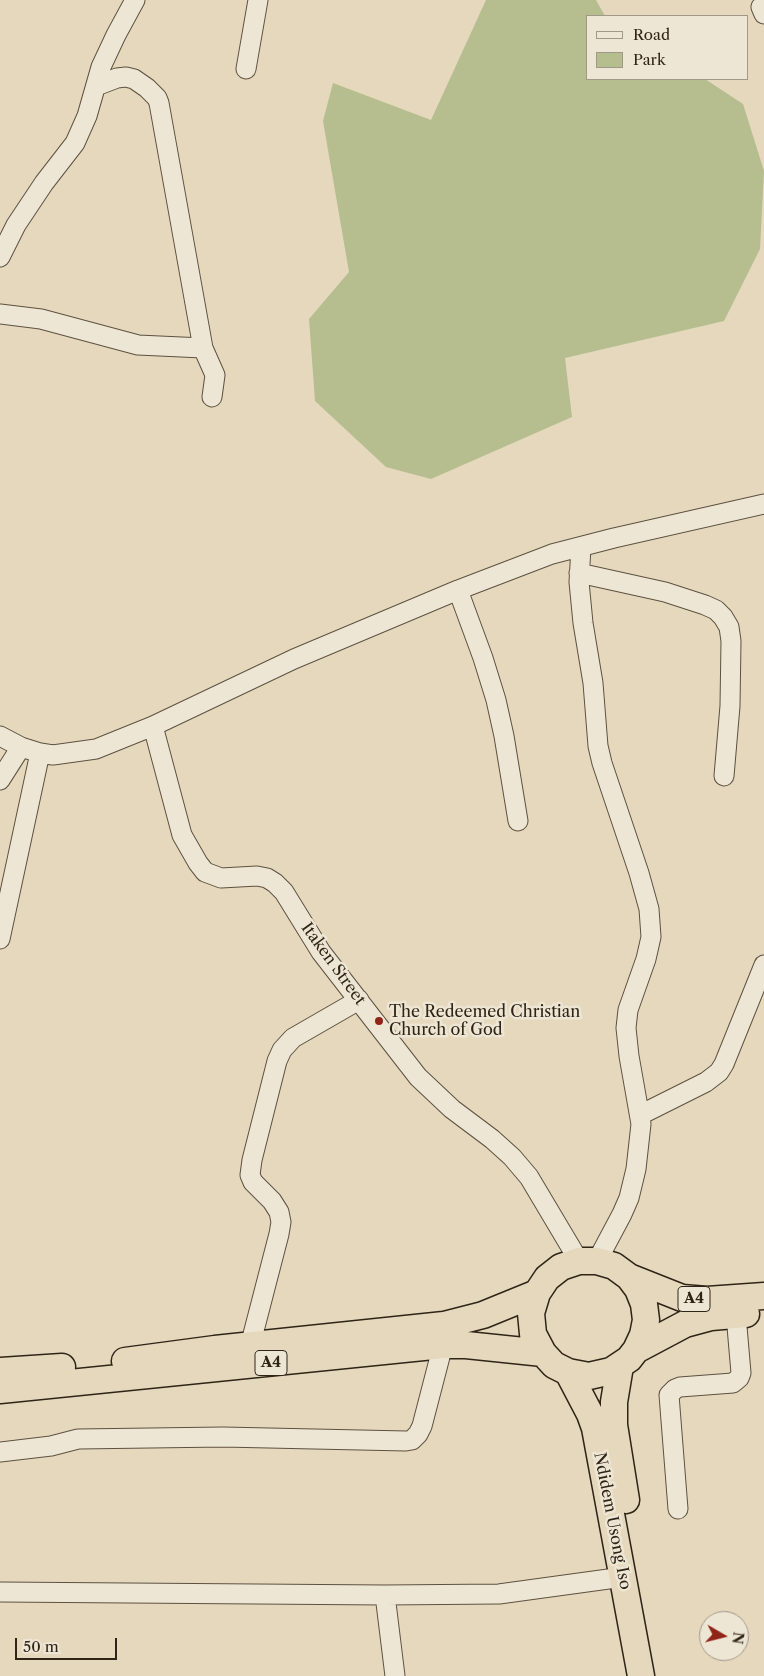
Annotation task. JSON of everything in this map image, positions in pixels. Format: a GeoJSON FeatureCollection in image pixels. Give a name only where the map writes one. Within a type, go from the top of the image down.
{"type":"FeatureCollection","features":[{"type":"Feature","properties":{"kind":"highway","name":"A4"},"geometry":{"type":"LineString","coordinates":[[764,1296],[707,1300],[682,1298],[629,1277],[614,1266],[588,1261],[561,1267],[547,1278],[537,1293],[531,1313],[533,1334],[543,1353],[554,1365],[578,1375],[600,1375],[685,1324],[711,1317],[764,1312]]}},
{"type":"Feature","properties":{"kind":"highway","name":"A4"},"geometry":{"type":"LineString","coordinates":[[628,1358],[643,1336],[646,1320],[644,1304],[638,1289],[629,1277]]}},
{"type":"Feature","properties":{"kind":"highway","name":"A4"},"geometry":{"type":"LineString","coordinates":[[0,1371],[84,1366],[444,1325],[483,1315],[537,1293]]}},
{"type":"Feature","properties":{"kind":"highway","name":"A4"},"geometry":{"type":"LineString","coordinates":[[0,1390],[443,1345],[466,1345],[543,1353]]}},
{"type":"Feature","properties":{"kind":"highway","name":"Ndidem Usong Iso"},"geometry":{"type":"LineString","coordinates":[[628,1358],[614,1402],[614,1425],[656,1676]]}},
{"type":"Feature","properties":{"kind":"highway","name":"Ndidem Usong Iso"},"geometry":{"type":"LineString","coordinates":[[568,1372],[590,1414],[595,1428],[641,1676]]}},
{"type":"Feature","properties":{"kind":"street"},"geometry":{"type":"LineString","coordinates":[[0,257],[25,211],[75,143],[87,116],[102,67],[116,35],[135,0]]}},
{"type":"Feature","properties":{"kind":"street"},"geometry":{"type":"LineString","coordinates":[[246,69],[258,0]]}},
{"type":"Feature","properties":{"kind":"street"},"geometry":{"type":"LineString","coordinates":[[96,86],[117,78],[126,77],[134,79],[147,88],[157,98],[159,103],[203,348],[214,376],[212,396]]}},
{"type":"Feature","properties":{"kind":"street"},"geometry":{"type":"LineString","coordinates":[[0,314],[40,319],[138,345],[203,348]]}},
{"type":"Feature","properties":{"kind":"street"},"geometry":{"type":"LineString","coordinates":[[0,736],[21,747],[53,755],[96,749],[153,726],[294,659],[458,590],[552,554],[764,504]]}},
{"type":"Feature","properties":{"kind":"street"},"geometry":{"type":"LineString","coordinates":[[581,546],[579,573],[593,683],[598,746],[649,909],[650,937],[646,959],[628,1010],[626,1028],[641,1124],[636,1169],[629,1198],[622,1214],[588,1261]]}},
{"type":"Feature","properties":{"kind":"street"},"geometry":{"type":"LineString","coordinates":[[579,573],[665,592],[705,605],[716,610],[723,617],[729,627],[731,641],[730,706],[724,776]]}},
{"type":"Feature","properties":{"kind":"street"},"geometry":{"type":"LineString","coordinates":[[458,590],[496,700],[518,821]]}},
{"type":"Feature","properties":{"kind":"street","name":"Itaken Street"},"geometry":{"type":"LineString","coordinates":[[153,726],[182,835],[198,864],[205,872],[221,878],[257,876],[267,878],[284,892],[321,952],[418,1077],[452,1109],[492,1139],[512,1157],[529,1177],[588,1261]]}},
{"type":"Feature","properties":{"kind":"street"},"geometry":{"type":"LineString","coordinates":[[0,780],[21,747]]}},
{"type":"Feature","properties":{"kind":"street"},"geometry":{"type":"LineString","coordinates":[[0,940],[40,753]]}},
{"type":"Feature","properties":{"kind":"street"},"geometry":{"type":"LineString","coordinates":[[640,1115],[706,1082],[719,1072],[724,1064],[764,965]]}},
{"type":"Feature","properties":{"kind":"street"},"geometry":{"type":"LineString","coordinates":[[250,1346],[281,1222],[279,1212],[272,1201],[253,1182],[250,1174],[277,1061],[282,1050],[292,1038],[358,1000]]}},
{"type":"Feature","properties":{"kind":"street"},"geometry":{"type":"LineString","coordinates":[[678,1509],[669,1395],[680,1387],[733,1383],[739,1378],[741,1372],[736,1315]]}},
{"type":"Feature","properties":{"kind":"street"},"geometry":{"type":"LineString","coordinates":[[0,1452],[51,1446],[78,1439],[223,1437],[412,1440],[422,1426],[443,1345]]}},
{"type":"Feature","properties":{"kind":"street"},"geometry":{"type":"LineString","coordinates":[[0,1592],[385,1596],[499,1594],[623,1578]]}},
{"type":"Feature","properties":{"kind":"street"},"geometry":{"type":"LineString","coordinates":[[385,1596],[395,1676]]}},
{"type":"Feature","properties":{"kind":"green space"},"geometry":{"type":"Polygon","coordinates":[[[486,0],[596,0],[604,15],[586,15],[586,80],[707,80],[743,104],[764,171],[760,249],[724,321],[565,358],[572,417],[431,479],[386,467],[315,401],[309,319],[349,272],[323,121],[333,83],[431,120],[486,0]]]}},
{"type":"Feature","properties":{"kind":"place","name":"The Redeemed Christian Church of God"},"geometry":{"type":"Point","coordinates":[379,1021]}}]}
